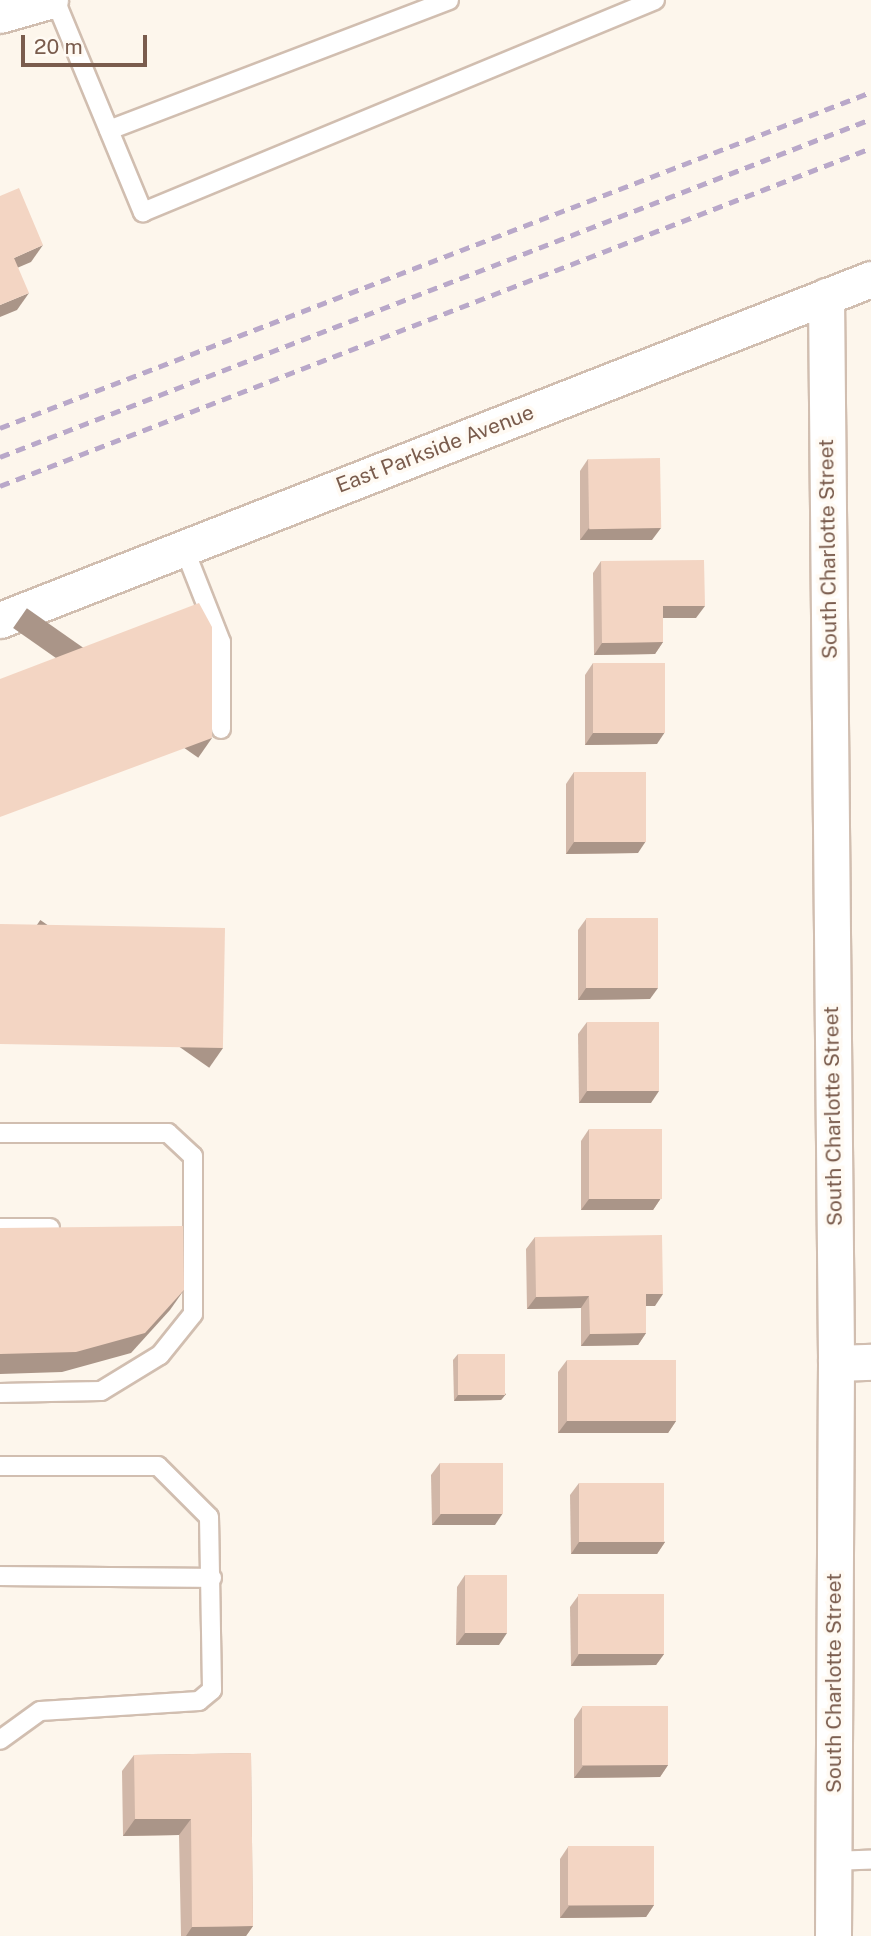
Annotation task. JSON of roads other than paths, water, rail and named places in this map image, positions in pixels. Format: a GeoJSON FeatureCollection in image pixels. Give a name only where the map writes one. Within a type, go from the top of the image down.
{"type":"FeatureCollection","features":[{"type":"Feature","properties":{"kind":"main road"},"geometry":{"type":"LineString","coordinates":[[0,14],[49,0]]}},
{"type":"Feature","properties":{"kind":"street","name":"East Parkside Avenue"},"geometry":{"type":"LineString","coordinates":[[0,621],[871,279]]}},
{"type":"Feature","properties":{"kind":"street","name":"South Charlotte Street"},"geometry":{"type":"LineString","coordinates":[[826,296],[836,1363],[833,1936]]}},
{"type":"Feature","properties":{"kind":"street"},"geometry":{"type":"LineString","coordinates":[[836,1363],[871,1362]]}},
{"type":"Feature","properties":{"kind":"lane"},"geometry":{"type":"LineString","coordinates":[[55,0],[143,212],[655,0]]}},
{"type":"Feature","properties":{"kind":"lane"},"geometry":{"type":"LineString","coordinates":[[109,130],[449,0]]}},
{"type":"Feature","properties":{"kind":"lane"},"geometry":{"type":"LineString","coordinates":[[184,548],[221,642],[221,729]]}},
{"type":"Feature","properties":{"kind":"lane"},"geometry":{"type":"LineString","coordinates":[[0,1133],[168,1133],[193,1156],[186,1227],[193,1314],[160,1354],[101,1391],[0,1392]]}},
{"type":"Feature","properties":{"kind":"lane"},"geometry":{"type":"LineString","coordinates":[[0,1228],[69,1228]]}},
{"type":"Feature","properties":{"kind":"lane"},"geometry":{"type":"LineString","coordinates":[[0,1466],[158,1465],[209,1517],[212,1578],[212,1690],[199,1701],[40,1711],[0,1740]]}},
{"type":"Feature","properties":{"kind":"lane"},"geometry":{"type":"LineString","coordinates":[[0,1576],[212,1578]]}},
{"type":"Feature","properties":{"kind":"lane"},"geometry":{"type":"LineString","coordinates":[[833,1861],[871,1860]]}},
{"type":"Feature","properties":{"kind":"railway"},"geometry":{"type":"LineString","coordinates":[[0,428],[871,92]]}},
{"type":"Feature","properties":{"kind":"railway"},"geometry":{"type":"LineString","coordinates":[[0,457],[871,119]]}},
{"type":"Feature","properties":{"kind":"railway"},"geometry":{"type":"LineString","coordinates":[[0,486],[871,148]]}}]}
